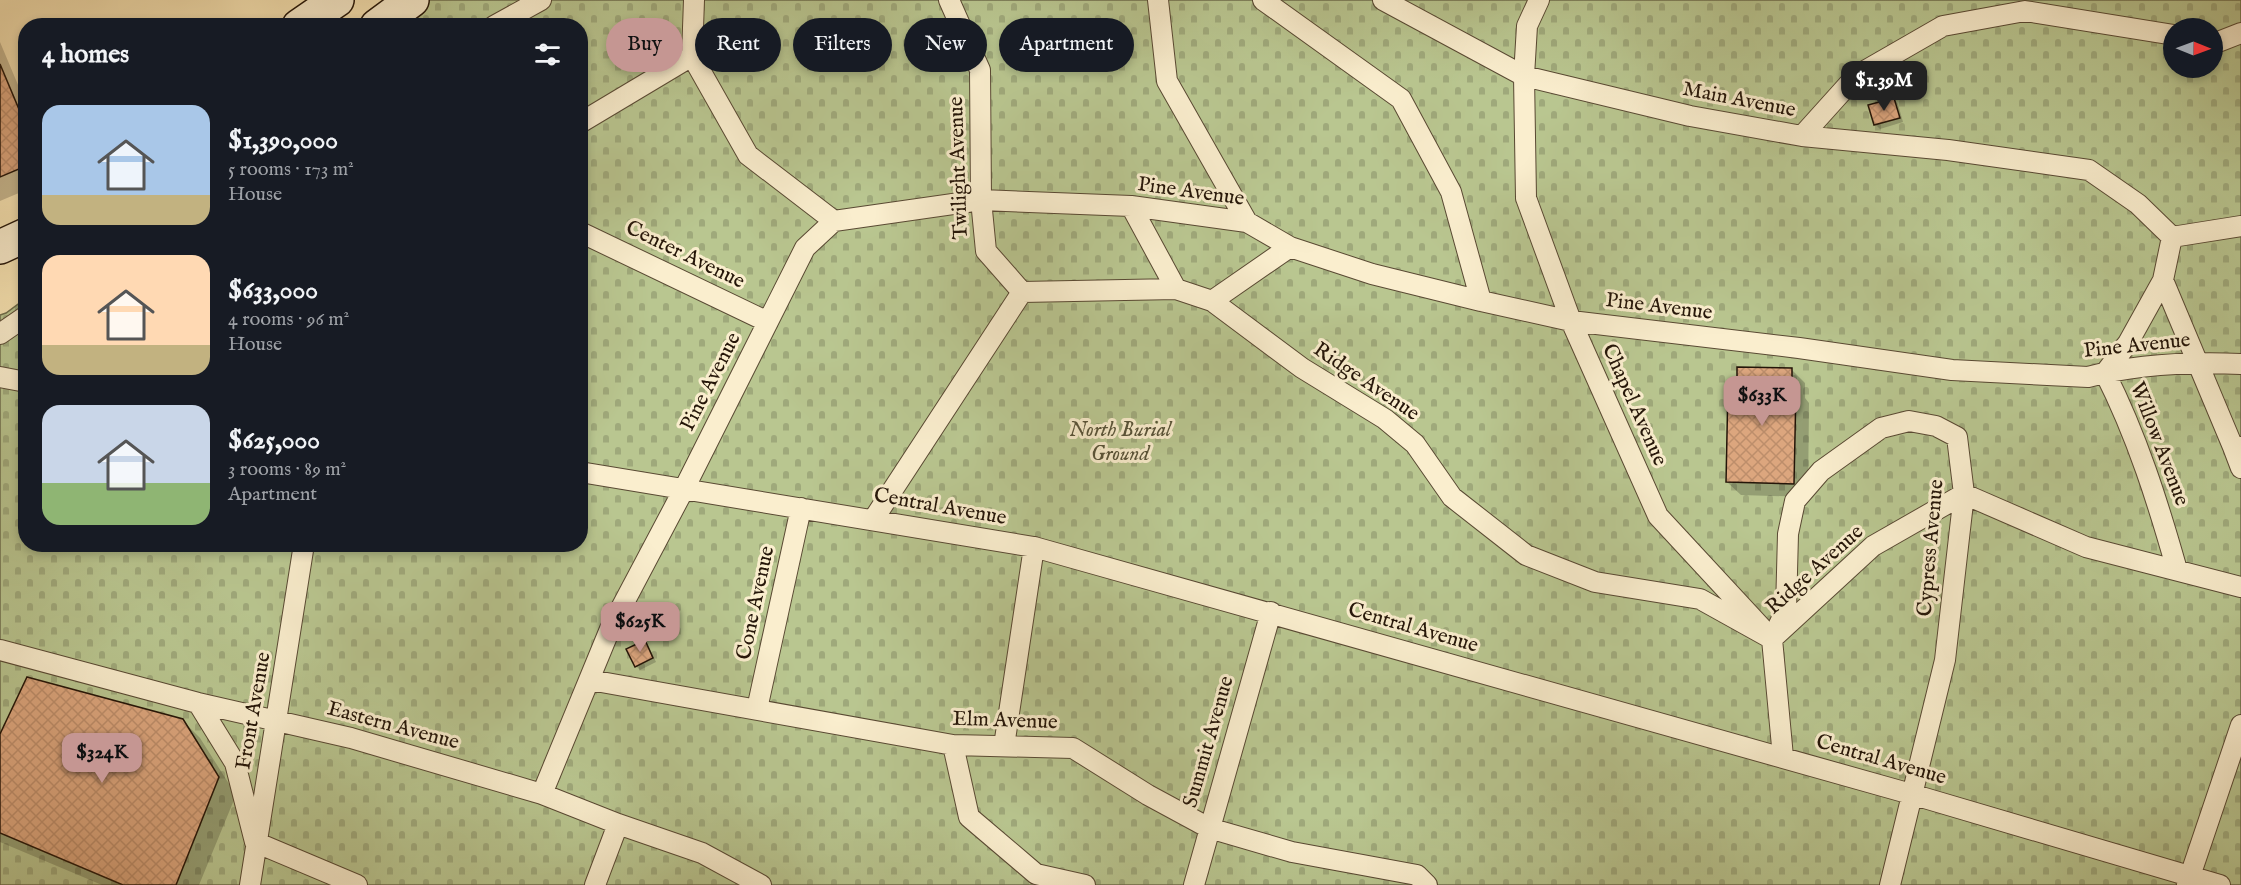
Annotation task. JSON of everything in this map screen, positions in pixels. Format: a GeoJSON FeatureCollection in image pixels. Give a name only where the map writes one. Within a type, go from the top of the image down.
{"type":"FeatureCollection","features":[{"type":"Feature","properties":{"kind":"main road"},"geometry":{"type":"LineString","coordinates":[[311,18],[338,0]]}},
{"type":"Feature","properties":{"kind":"main road"},"geometry":{"type":"LineString","coordinates":[[388,18],[412,0]]}},
{"type":"Feature","properties":{"kind":"main road"},"geometry":{"type":"LineString","coordinates":[[0,247],[18,239]]}},
{"type":"Feature","properties":{"kind":"lane"},"geometry":{"type":"LineString","coordinates":[[509,18],[542,0]]}},
{"type":"Feature","properties":{"kind":"lane"},"geometry":{"type":"LineString","coordinates":[[694,0],[692,56],[748,155],[834,221]]}},
{"type":"Feature","properties":{"kind":"lane","name":"Twilight Avenue"},"geometry":{"type":"LineString","coordinates":[[949,0],[980,70],[981,200],[986,251],[1022,292]]}},
{"type":"Feature","properties":{"kind":"lane"},"geometry":{"type":"LineString","coordinates":[[1158,0],[1167,81],[1247,222]]}},
{"type":"Feature","properties":{"kind":"lane"},"geometry":{"type":"LineString","coordinates":[[1263,0],[1401,99],[1451,192],[1480,301]]}},
{"type":"Feature","properties":{"kind":"lane","name":"Main Avenue"},"geometry":{"type":"LineString","coordinates":[[1383,0],[1524,76],[1690,116],[1802,136],[1856,76],[1943,26],[2029,5],[2163,33]]}},
{"type":"Feature","properties":{"kind":"lane","name":"Chapel Avenue"},"geometry":{"type":"LineString","coordinates":[[1539,0],[1527,26],[1524,76],[1526,198],[1571,321],[1658,516],[1772,639]]}},
{"type":"Feature","properties":{"kind":"lane"},"geometry":{"type":"LineString","coordinates":[[2223,40],[2241,33]]}},
{"type":"Feature","properties":{"kind":"lane"},"geometry":{"type":"LineString","coordinates":[[588,118],[692,56]]}},
{"type":"Feature","properties":{"kind":"lane"},"geometry":{"type":"LineString","coordinates":[[1802,136],[1948,150],[2089,170],[2138,204],[2172,237],[2241,226]]}},
{"type":"Feature","properties":{"kind":"lane","name":"Pine Avenue"},"geometry":{"type":"LineString","coordinates":[[542,794],[609,629],[684,489],[805,248],[834,221],[981,200],[1131,206],[1247,222],[1290,247],[1371,274],[1571,321],[1952,370],[2088,377],[2198,362],[2241,364]]}},
{"type":"Feature","properties":{"kind":"lane"},"geometry":{"type":"LineString","coordinates":[[1131,206],[1176,288]]}},
{"type":"Feature","properties":{"kind":"lane","name":"Center Avenue"},"geometry":{"type":"LineString","coordinates":[[588,236],[768,322]]}},
{"type":"Feature","properties":{"kind":"lane","name":"Willow Avenue"},"geometry":{"type":"LineString","coordinates":[[2172,237],[2163,280],[2128,343],[2105,373],[2126,413],[2160,510],[2177,570]]}},
{"type":"Feature","properties":{"kind":"lane"},"geometry":{"type":"LineString","coordinates":[[1212,301],[1290,247]]}},
{"type":"Feature","properties":{"kind":"lane"},"geometry":{"type":"LineString","coordinates":[[2163,280],[2237,447],[2241,468]]}},
{"type":"Feature","properties":{"kind":"lane","name":"Ridge Avenue"},"geometry":{"type":"LineString","coordinates":[[1022,292],[1176,288],[1212,301],[1302,368],[1385,419],[1415,444],[1452,497],[1526,555],[1595,582],[1700,599],[1772,639],[1873,546],[1964,494]]}},
{"type":"Feature","properties":{"kind":"lane"},"geometry":{"type":"LineString","coordinates":[[873,520],[1022,292]]}},
{"type":"Feature","properties":{"kind":"lane"},"geometry":{"type":"LineString","coordinates":[[0,334],[18,322]]}},
{"type":"Feature","properties":{"kind":"lane"},"geometry":{"type":"LineString","coordinates":[[0,377],[18,380]]}},
{"type":"Feature","properties":{"kind":"lane","name":"Cypress Avenue"},"geometry":{"type":"LineString","coordinates":[[1772,639],[1786,610],[1788,534],[1795,501],[1821,471],[1881,428],[1909,421],[1936,426],[1957,437],[1964,494],[1945,660],[1890,885]]}},
{"type":"Feature","properties":{"kind":"lane","name":"Central Avenue"},"geometry":{"type":"LineString","coordinates":[[588,473],[1034,547],[1911,794],[2189,881],[2220,885]]}},
{"type":"Feature","properties":{"kind":"lane"},"geometry":{"type":"LineString","coordinates":[[1964,494],[2086,547],[2241,587]]}},
{"type":"Feature","properties":{"kind":"lane","name":"Cone Avenue"},"geometry":{"type":"LineString","coordinates":[[758,709],[801,508]]}},
{"type":"Feature","properties":{"kind":"lane"},"geometry":{"type":"LineString","coordinates":[[1004,746],[1034,547]]}},
{"type":"Feature","properties":{"kind":"lane","name":"Front Avenue"},"geometry":{"type":"LineString","coordinates":[[250,885],[303,552]]}},
{"type":"Feature","properties":{"kind":"lane","name":"Summit Avenue"},"geometry":{"type":"LineString","coordinates":[[1194,885],[1271,612]]}},
{"type":"Feature","properties":{"kind":"lane"},"geometry":{"type":"LineString","coordinates":[[1772,639],[1783,757]]}},
{"type":"Feature","properties":{"kind":"lane","name":"Eastern Avenue"},"geometry":{"type":"LineString","coordinates":[[0,650],[198,703],[351,738],[542,794],[618,824],[702,853],[761,885]]}},
{"type":"Feature","properties":{"kind":"lane","name":"Elm Avenue"},"geometry":{"type":"LineString","coordinates":[[590,680],[953,745],[1073,747],[1148,795],[1209,828],[1292,852],[1417,875],[1427,885]]}},
{"type":"Feature","properties":{"kind":"lane"},"geometry":{"type":"LineString","coordinates":[[198,703],[235,763],[255,842],[357,885]]}},
{"type":"Feature","properties":{"kind":"lane"},"geometry":{"type":"LineString","coordinates":[[2189,881],[2241,725]]}},
{"type":"Feature","properties":{"kind":"lane"},"geometry":{"type":"LineString","coordinates":[[953,745],[969,817],[1036,874],[1085,885]]}},
{"type":"Feature","properties":{"kind":"lane"},"geometry":{"type":"LineString","coordinates":[[595,885],[618,824]]}},
{"type":"Feature","properties":{"kind":"green space","name":"North Burial Ground"},"geometry":{"type":"Polygon","coordinates":[[[428,0],[2241,0],[2241,885],[0,885],[0,315],[18,304],[18,552],[588,552],[588,18],[404,18],[428,0]]]}},
{"type":"Feature","properties":{"kind":"building"},"geometry":{"type":"Polygon","coordinates":[[[0,64],[18,107],[18,169],[0,177],[0,64]]]}},
{"type":"Feature","properties":{"kind":"building"},"geometry":{"type":"Polygon","coordinates":[[[1894,98],[1900,118],[1874,125],[1868,105],[1894,98]]]}},
{"type":"Feature","properties":{"kind":"building"},"geometry":{"type":"Polygon","coordinates":[[[1737,367],[1792,368],[1792,388],[1796,388],[1794,484],[1726,482],[1728,386],[1737,386],[1737,367]]]}},
{"type":"Feature","properties":{"kind":"building"},"geometry":{"type":"Polygon","coordinates":[[[645,640],[653,658],[635,667],[626,649],[645,640]]]}},
{"type":"Feature","properties":{"kind":"building"},"geometry":{"type":"Polygon","coordinates":[[[27,677],[183,719],[219,777],[176,885],[123,885],[0,833],[0,734],[27,677]]]}}]}
